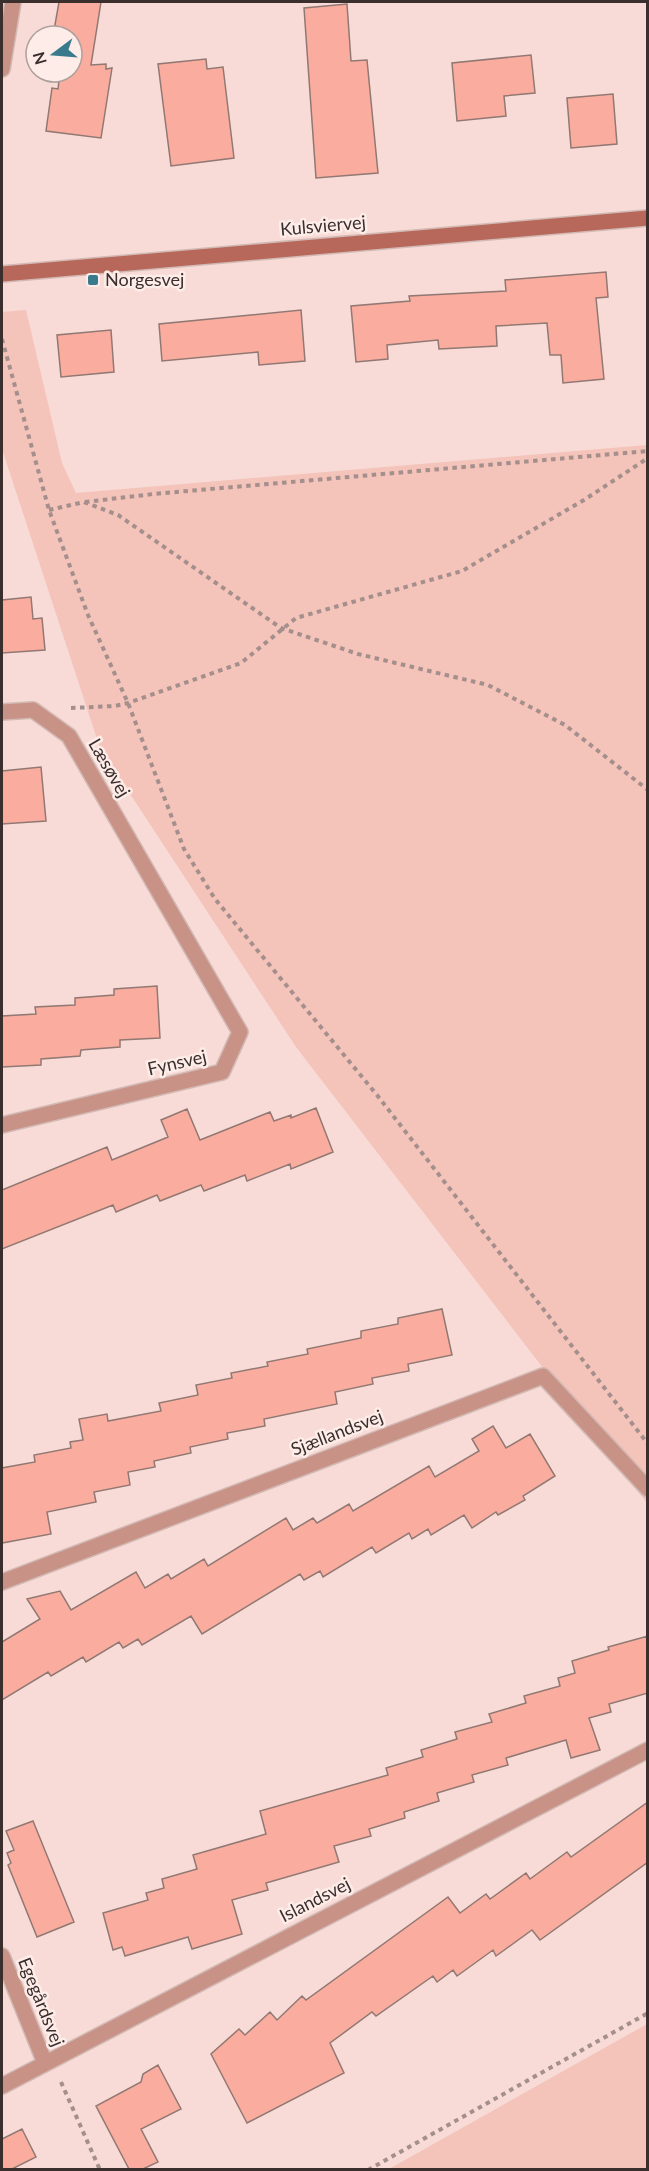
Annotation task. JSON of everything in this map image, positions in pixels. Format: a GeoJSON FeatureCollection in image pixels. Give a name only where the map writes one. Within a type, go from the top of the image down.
{"type":"FeatureCollection","features":[{"type":"Feature","properties":{"kind":"street"},"geometry":{"type":"LineString","coordinates":[[2,69],[13,2]]}},
{"type":"Feature","properties":{"kind":"street","name":"Kulsviervej"},"geometry":{"type":"LineString","coordinates":[[2,274],[648,218]]}},
{"type":"Feature","properties":{"kind":"street"},"geometry":{"type":"LineString","coordinates":[[2,712],[33,710]]}},
{"type":"Feature","properties":{"kind":"street","name":"Læsøvej"},"geometry":{"type":"LineString","coordinates":[[33,710],[69,735],[153,885]]}},
{"type":"Feature","properties":{"kind":"street","name":"Fynsvej"},"geometry":{"type":"LineString","coordinates":[[2,1125],[222,1072],[240,1032],[153,885]]}},
{"type":"Feature","properties":{"kind":"street","name":"Sjællandsvej"},"geometry":{"type":"LineString","coordinates":[[2,1582],[543,1376],[648,1489]]}},
{"type":"Feature","properties":{"kind":"street","name":"Islandsvej"},"geometry":{"type":"LineString","coordinates":[[2,2086],[648,1750]]}},
{"type":"Feature","properties":{"kind":"street","name":"Egegårdsvej"},"geometry":{"type":"LineString","coordinates":[[2,1956],[45,2063]]}},
{"type":"Feature","properties":{"kind":"path"},"geometry":{"type":"LineString","coordinates":[[2,339],[49,510],[88,615],[128,702],[184,849],[215,898],[377,1095],[648,1444]]}},
{"type":"Feature","properties":{"kind":"path"},"geometry":{"type":"LineString","coordinates":[[49,510],[84,502],[165,492],[648,452]]}},
{"type":"Feature","properties":{"kind":"path"},"geometry":{"type":"LineString","coordinates":[[33,710],[115,706],[241,663],[296,618],[462,571],[584,500],[648,458]]}},
{"type":"Feature","properties":{"kind":"path"},"geometry":{"type":"LineString","coordinates":[[84,502],[118,515],[281,628],[358,654],[488,685],[565,724],[648,790]]}},
{"type":"Feature","properties":{"kind":"path"},"geometry":{"type":"LineString","coordinates":[[368,2169],[648,2013]]}},
{"type":"Feature","properties":{"kind":"path"},"geometry":{"type":"LineString","coordinates":[[45,2063],[59,2078],[100,2169]]}},
{"type":"Feature","properties":{"kind":"shaded area"},"geometry":{"type":"Polygon","coordinates":[[[26,310],[62,463],[76,493],[647,445],[647,1503],[296,1047],[100,748],[2,449],[2,312],[26,310]]]}},
{"type":"Feature","properties":{"kind":"shaded area"},"geometry":{"type":"Polygon","coordinates":[[[647,2024],[647,2169],[389,2169],[647,2024]]]}},
{"type":"Feature","properties":{"kind":"building"},"geometry":{"type":"Polygon","coordinates":[[[59,2],[101,2],[91,65],[106,64],[106,69],[112,68],[101,138],[46,131],[52,88],[58,89],[59,84],[84,84],[84,24],[55,24],[59,2]]]}},
{"type":"Feature","properties":{"kind":"building"},"geometry":{"type":"Polygon","coordinates":[[[347,4],[351,61],[367,60],[378,173],[316,178],[304,8],[347,4]]]}},
{"type":"Feature","properties":{"kind":"building"},"geometry":{"type":"Polygon","coordinates":[[[531,55],[535,93],[504,96],[506,116],[457,121],[452,63],[531,55]]]}},
{"type":"Feature","properties":{"kind":"building"},"geometry":{"type":"Polygon","coordinates":[[[206,59],[207,69],[223,67],[234,158],[171,166],[158,64],[206,59]]]}},
{"type":"Feature","properties":{"kind":"building"},"geometry":{"type":"Polygon","coordinates":[[[613,94],[617,144],[571,148],[567,98],[613,94]]]}},
{"type":"Feature","properties":{"kind":"building"},"geometry":{"type":"Polygon","coordinates":[[[606,272],[608,297],[596,298],[604,379],[563,383],[561,355],[550,355],[547,323],[496,326],[497,346],[439,349],[438,340],[387,345],[388,359],[356,362],[351,306],[410,301],[409,296],[506,291],[505,280],[606,272]]]}},
{"type":"Feature","properties":{"kind":"building"},"geometry":{"type":"Polygon","coordinates":[[[301,310],[305,361],[259,365],[258,352],[162,361],[159,324],[301,310]]]}},
{"type":"Feature","properties":{"kind":"building"},"geometry":{"type":"Polygon","coordinates":[[[111,330],[114,372],[61,377],[57,335],[111,330]]]}},
{"type":"Feature","properties":{"kind":"building"},"geometry":{"type":"Polygon","coordinates":[[[31,597],[33,619],[42,618],[45,650],[2,653],[2,600],[31,597]]]}},
{"type":"Feature","properties":{"kind":"building"},"geometry":{"type":"Polygon","coordinates":[[[41,767],[46,821],[2,824],[2,771],[41,767]]]}},
{"type":"Feature","properties":{"kind":"building"},"geometry":{"type":"Polygon","coordinates":[[[157,986],[160,1038],[120,1040],[120,1047],[81,1050],[80,1056],[41,1059],[41,1065],[2,1067],[2,1016],[36,1014],[35,1007],[75,1005],[75,998],[114,995],[114,989],[157,986]]]}},
{"type":"Feature","properties":{"kind":"building"},"geometry":{"type":"Polygon","coordinates":[[[316,1108],[333,1152],[291,1169],[290,1164],[247,1181],[245,1175],[204,1191],[201,1185],[160,1201],[157,1195],[116,1212],[113,1205],[2,1249],[2,1190],[107,1147],[112,1160],[168,1137],[161,1120],[187,1109],[200,1140],[270,1112],[274,1121],[291,1115],[291,1118],[316,1108]]]}},
{"type":"Feature","properties":{"kind":"building"},"geometry":{"type":"Polygon","coordinates":[[[442,1309],[452,1355],[408,1364],[409,1371],[372,1378],[373,1384],[335,1392],[337,1404],[264,1419],[265,1426],[227,1433],[228,1439],[190,1447],[191,1453],[154,1461],[155,1467],[128,1472],[130,1485],[94,1492],[96,1502],[47,1512],[51,1534],[2,1543],[2,1468],[35,1462],[34,1455],[71,1448],[70,1442],[83,1440],[79,1419],[107,1414],[108,1421],[161,1411],[159,1403],[198,1395],[196,1385],[232,1378],[231,1373],[268,1366],[267,1362],[308,1354],[307,1349],[361,1338],[361,1331],[398,1324],[398,1318],[442,1309]]]}},
{"type":"Feature","properties":{"kind":"building"},"geometry":{"type":"Polygon","coordinates":[[[493,1426],[506,1448],[530,1434],[555,1476],[523,1496],[525,1500],[498,1515],[496,1512],[472,1528],[464,1515],[431,1535],[428,1529],[412,1539],[409,1533],[376,1553],[372,1547],[323,1577],[320,1571],[304,1580],[300,1574],[202,1634],[191,1616],[142,1645],[138,1639],[123,1648],[119,1642],[86,1662],[83,1657],[51,1676],[48,1672],[2,1700],[2,1642],[40,1619],[27,1599],[60,1591],[71,1610],[136,1572],[145,1588],[168,1574],[171,1579],[204,1559],[208,1566],[286,1518],[293,1530],[313,1518],[317,1523],[349,1504],[353,1511],[429,1466],[435,1477],[479,1451],[472,1439],[493,1426]]]}},
{"type":"Feature","properties":{"kind":"building"},"geometry":{"type":"Polygon","coordinates":[[[648,1636],[648,1693],[609,1704],[611,1712],[589,1718],[600,1750],[571,1758],[566,1740],[506,1758],[508,1765],[472,1775],[474,1782],[437,1793],[439,1801],[404,1812],[405,1818],[369,1829],[371,1836],[334,1846],[339,1862],[266,1883],[268,1890],[232,1900],[242,1934],[192,1949],[188,1937],[125,1956],[122,1947],[113,1950],[103,1913],[148,1900],[146,1893],[164,1888],[162,1879],[197,1869],[193,1855],[266,1834],[260,1811],[388,1775],[386,1768],[423,1757],[421,1750],[457,1739],[455,1732],[492,1722],[489,1714],[526,1703],[524,1696],[560,1686],[558,1678],[575,1673],[572,1661],[609,1650],[608,1647],[648,1636]]]}},
{"type":"Feature","properties":{"kind":"building"},"geometry":{"type":"Polygon","coordinates":[[[648,1802],[648,1862],[540,1940],[532,1930],[496,1956],[493,1950],[457,1976],[453,1970],[437,1982],[433,1976],[376,2016],[372,2012],[330,2043],[344,2073],[247,2123],[211,2054],[239,2029],[245,2035],[270,2012],[277,2020],[302,1996],[306,2000],[448,1897],[460,1913],[486,1894],[490,1899],[526,1873],[530,1879],[567,1852],[571,1857],[648,1802]]]}},
{"type":"Feature","properties":{"kind":"building"},"geometry":{"type":"Polygon","coordinates":[[[33,1821],[74,1922],[37,1937],[8,1865],[11,1863],[7,1853],[14,1850],[6,1831],[33,1821]]]}},
{"type":"Feature","properties":{"kind":"building"},"geometry":{"type":"Polygon","coordinates":[[[158,2065],[181,2109],[141,2129],[158,2162],[143,2169],[129,2169],[96,2106],[141,2082],[143,2074],[158,2065]]]}},
{"type":"Feature","properties":{"kind":"building"},"geometry":{"type":"Polygon","coordinates":[[[22,2129],[36,2157],[12,2169],[2,2169],[2,2139],[22,2129]]]}},
{"type":"Feature","properties":{"kind":"place","name":"Norgesvej"},"geometry":{"type":"Point","coordinates":[93,280]}}]}
